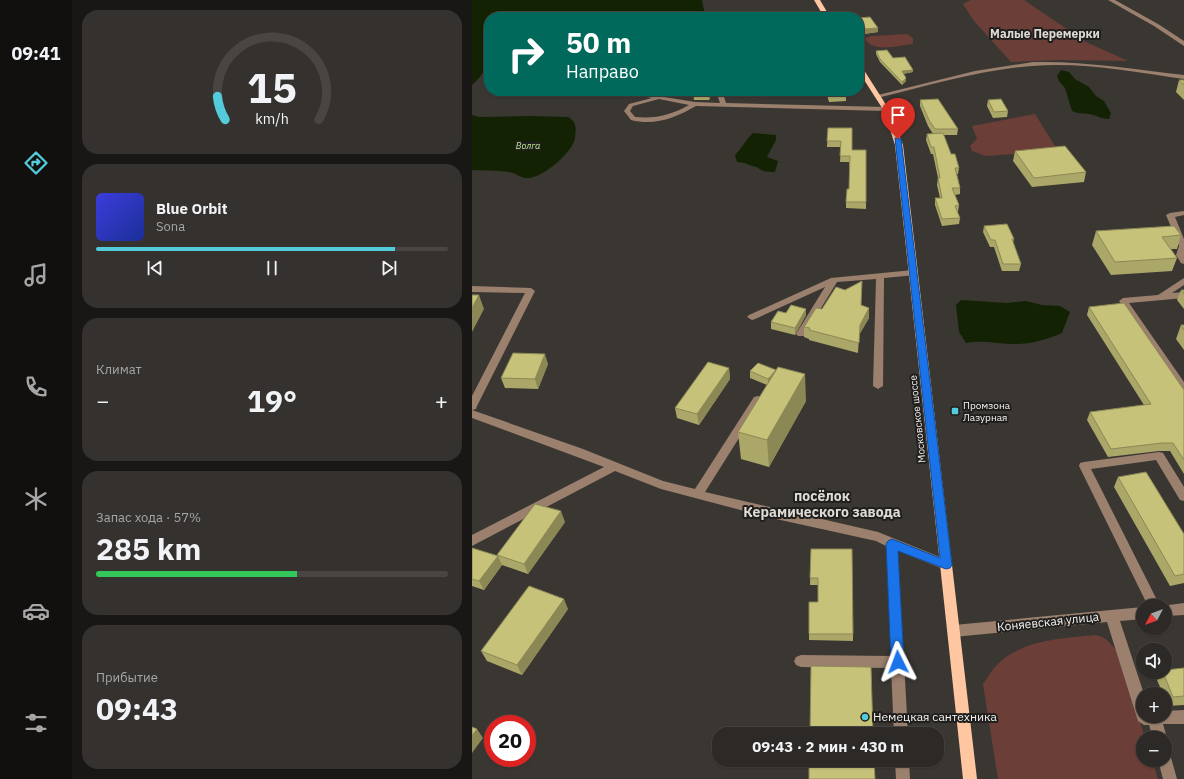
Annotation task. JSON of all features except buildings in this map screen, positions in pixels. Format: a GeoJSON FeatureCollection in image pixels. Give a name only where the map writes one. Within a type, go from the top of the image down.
{"type":"FeatureCollection","features":[{"type":"Feature","properties":{"kind":"main road"},"geometry":{"type":"LineString","coordinates":[[817,0],[825,12]]}},
{"type":"Feature","properties":{"kind":"main road","name":"Московское шоссе"},"geometry":{"type":"LineString","coordinates":[[864,75],[886,109],[894,128],[899,146],[970,779]]}},
{"type":"Feature","properties":{"kind":"street"},"geometry":{"type":"LineString","coordinates":[[1111,0],[1156,25],[1184,44]]}},
{"type":"Feature","properties":{"kind":"street"},"geometry":{"type":"LineString","coordinates":[[878,96],[975,73],[1030,64],[1109,68],[1184,77]]}},
{"type":"Feature","properties":{"kind":"street"},"geometry":{"type":"LineString","coordinates":[[1109,68],[1128,66],[1184,71]]}},
{"type":"Feature","properties":{"kind":"street"},"geometry":{"type":"LineString","coordinates":[[650,96],[696,104],[886,109]]}},
{"type":"Feature","properties":{"kind":"street"},"geometry":{"type":"LineString","coordinates":[[721,96],[724,105]]}},
{"type":"Feature","properties":{"kind":"street"},"geometry":{"type":"LineString","coordinates":[[661,98],[631,105],[627,111],[634,119],[651,121],[671,118],[696,104]]}},
{"type":"Feature","properties":{"kind":"street"},"geometry":{"type":"LineString","coordinates":[[1184,213],[1170,215],[1183,246],[1180,255],[1184,261]]}},
{"type":"Feature","properties":{"kind":"street"},"geometry":{"type":"LineString","coordinates":[[752,317],[834,280],[913,273]]}},
{"type":"Feature","properties":{"kind":"street"},"geometry":{"type":"LineString","coordinates":[[878,386],[880,276]]}},
{"type":"Feature","properties":{"kind":"street"},"geometry":{"type":"LineString","coordinates":[[801,334],[834,280]]}},
{"type":"Feature","properties":{"kind":"street"},"geometry":{"type":"LineString","coordinates":[[1160,298],[1184,281]]}},
{"type":"Feature","properties":{"kind":"street"},"geometry":{"type":"LineString","coordinates":[[472,289],[531,291],[472,406]]}},
{"type":"Feature","properties":{"kind":"street"},"geometry":{"type":"LineString","coordinates":[[1184,295],[1123,301],[1184,389]]}},
{"type":"Feature","properties":{"kind":"street"},"geometry":{"type":"LineString","coordinates":[[698,494],[758,400]]}},
{"type":"Feature","properties":{"kind":"street"},"geometry":{"type":"LineString","coordinates":[[472,414],[579,452],[661,485],[767,512],[878,537],[946,565]]}},
{"type":"Feature","properties":{"kind":"street"},"geometry":{"type":"LineString","coordinates":[[1150,599],[1084,466],[1159,456],[1184,497]]}},
{"type":"Feature","properties":{"kind":"street"},"geometry":{"type":"LineString","coordinates":[[472,541],[615,466]]}},
{"type":"Feature","properties":{"kind":"street"},"geometry":{"type":"LineString","coordinates":[[892,544],[901,727]]}},
{"type":"Feature","properties":{"kind":"street"},"geometry":{"type":"LineString","coordinates":[[1172,610],[1184,609]]}},
{"type":"Feature","properties":{"kind":"street","name":"Коняевская улица"},"geometry":{"type":"LineString","coordinates":[[954,631],[1136,614]]}},
{"type":"Feature","properties":{"kind":"street"},"geometry":{"type":"LineString","coordinates":[[1112,616],[1137,687]]}},
{"type":"Feature","properties":{"kind":"street"},"geometry":{"type":"LineString","coordinates":[[801,661],[898,662]]}},
{"type":"Feature","properties":{"kind":"street"},"geometry":{"type":"LineString","coordinates":[[1172,717],[1184,717]]}},
{"type":"Feature","properties":{"kind":"street"},"geometry":{"type":"LineString","coordinates":[[902,767],[903,779]]}},
{"type":"Feature","properties":{"kind":"street"},"geometry":{"type":"LineString","coordinates":[[1167,767],[1170,779]]}},
{"type":"Feature","properties":{"kind":"shaded area"},"geometry":{"type":"Polygon","coordinates":[[[971,0],[1024,0],[1086,42],[1128,61],[1059,60],[1011,62],[974,21],[963,4],[971,0]]]}},
{"type":"Feature","properties":{"kind":"shaded area"},"geometry":{"type":"Polygon","coordinates":[[[907,34],[913,38],[913,44],[894,47],[873,46],[868,43],[865,38],[872,36],[907,34]]]}},
{"type":"Feature","properties":{"kind":"shaded area"},"geometry":{"type":"Polygon","coordinates":[[[1035,114],[1058,151],[986,156],[972,151],[970,146],[977,139],[972,126],[1035,114]]]}},
{"type":"Feature","properties":{"kind":"shaded area"},"geometry":{"type":"Polygon","coordinates":[[[1095,635],[1107,640],[1119,653],[1136,709],[1136,723],[1140,723],[1143,731],[1136,731],[1136,767],[1154,767],[1158,779],[998,779],[983,684],[994,668],[1004,658],[1028,646],[1055,640],[1095,635]]]}},
{"type":"Feature","properties":{"kind":"water"},"geometry":{"type":"Polygon","coordinates":[[[472,0],[702,0],[703,12],[484,12],[484,70],[472,85],[472,0]]]}},
{"type":"Feature","properties":{"kind":"water"},"geometry":{"type":"Polygon","coordinates":[[[1061,70],[1069,72],[1075,79],[1089,87],[1096,96],[1104,101],[1111,113],[1109,119],[1072,111],[1065,88],[1057,76],[1061,70]]]}},
{"type":"Feature","properties":{"kind":"water","name":"Волга"},"geometry":{"type":"Polygon","coordinates":[[[472,115],[479,117],[568,117],[573,121],[575,126],[575,138],[573,144],[564,157],[550,169],[535,177],[526,178],[509,172],[500,171],[472,170],[472,115]]]}},
{"type":"Feature","properties":{"kind":"water"},"geometry":{"type":"Polygon","coordinates":[[[753,133],[776,135],[776,140],[767,157],[778,161],[775,172],[763,171],[757,167],[737,162],[735,155],[753,133]]]}},
{"type":"Feature","properties":{"kind":"water"},"geometry":{"type":"Polygon","coordinates":[[[961,300],[1007,303],[1026,301],[1042,305],[1060,306],[1070,312],[1062,333],[1050,338],[1030,343],[1017,344],[983,342],[966,343],[959,332],[956,305],[961,300]]]}},
{"type":"Feature","properties":{"kind":"place","name":"Промзона Лазурная"},"geometry":{"type":"Point","coordinates":[955,411]}},
{"type":"Feature","properties":{"kind":"place","name":"Немецкая сантехника"},"geometry":{"type":"Point","coordinates":[865,717]}},
{"type":"Feature","properties":{"kind":"district","name":"Малые Перемерки"},"geometry":{"type":"Point","coordinates":[1045,34]}},
{"type":"Feature","properties":{"kind":"district","name":"посёлок Керамического завода"},"geometry":{"type":"Point","coordinates":[822,504]}},
{"type":"Feature","properties":{"kind":"route"},"geometry":{"type":"LineString","coordinates":[[898,139],[946,565],[892,544],[898,662]]}}]}
